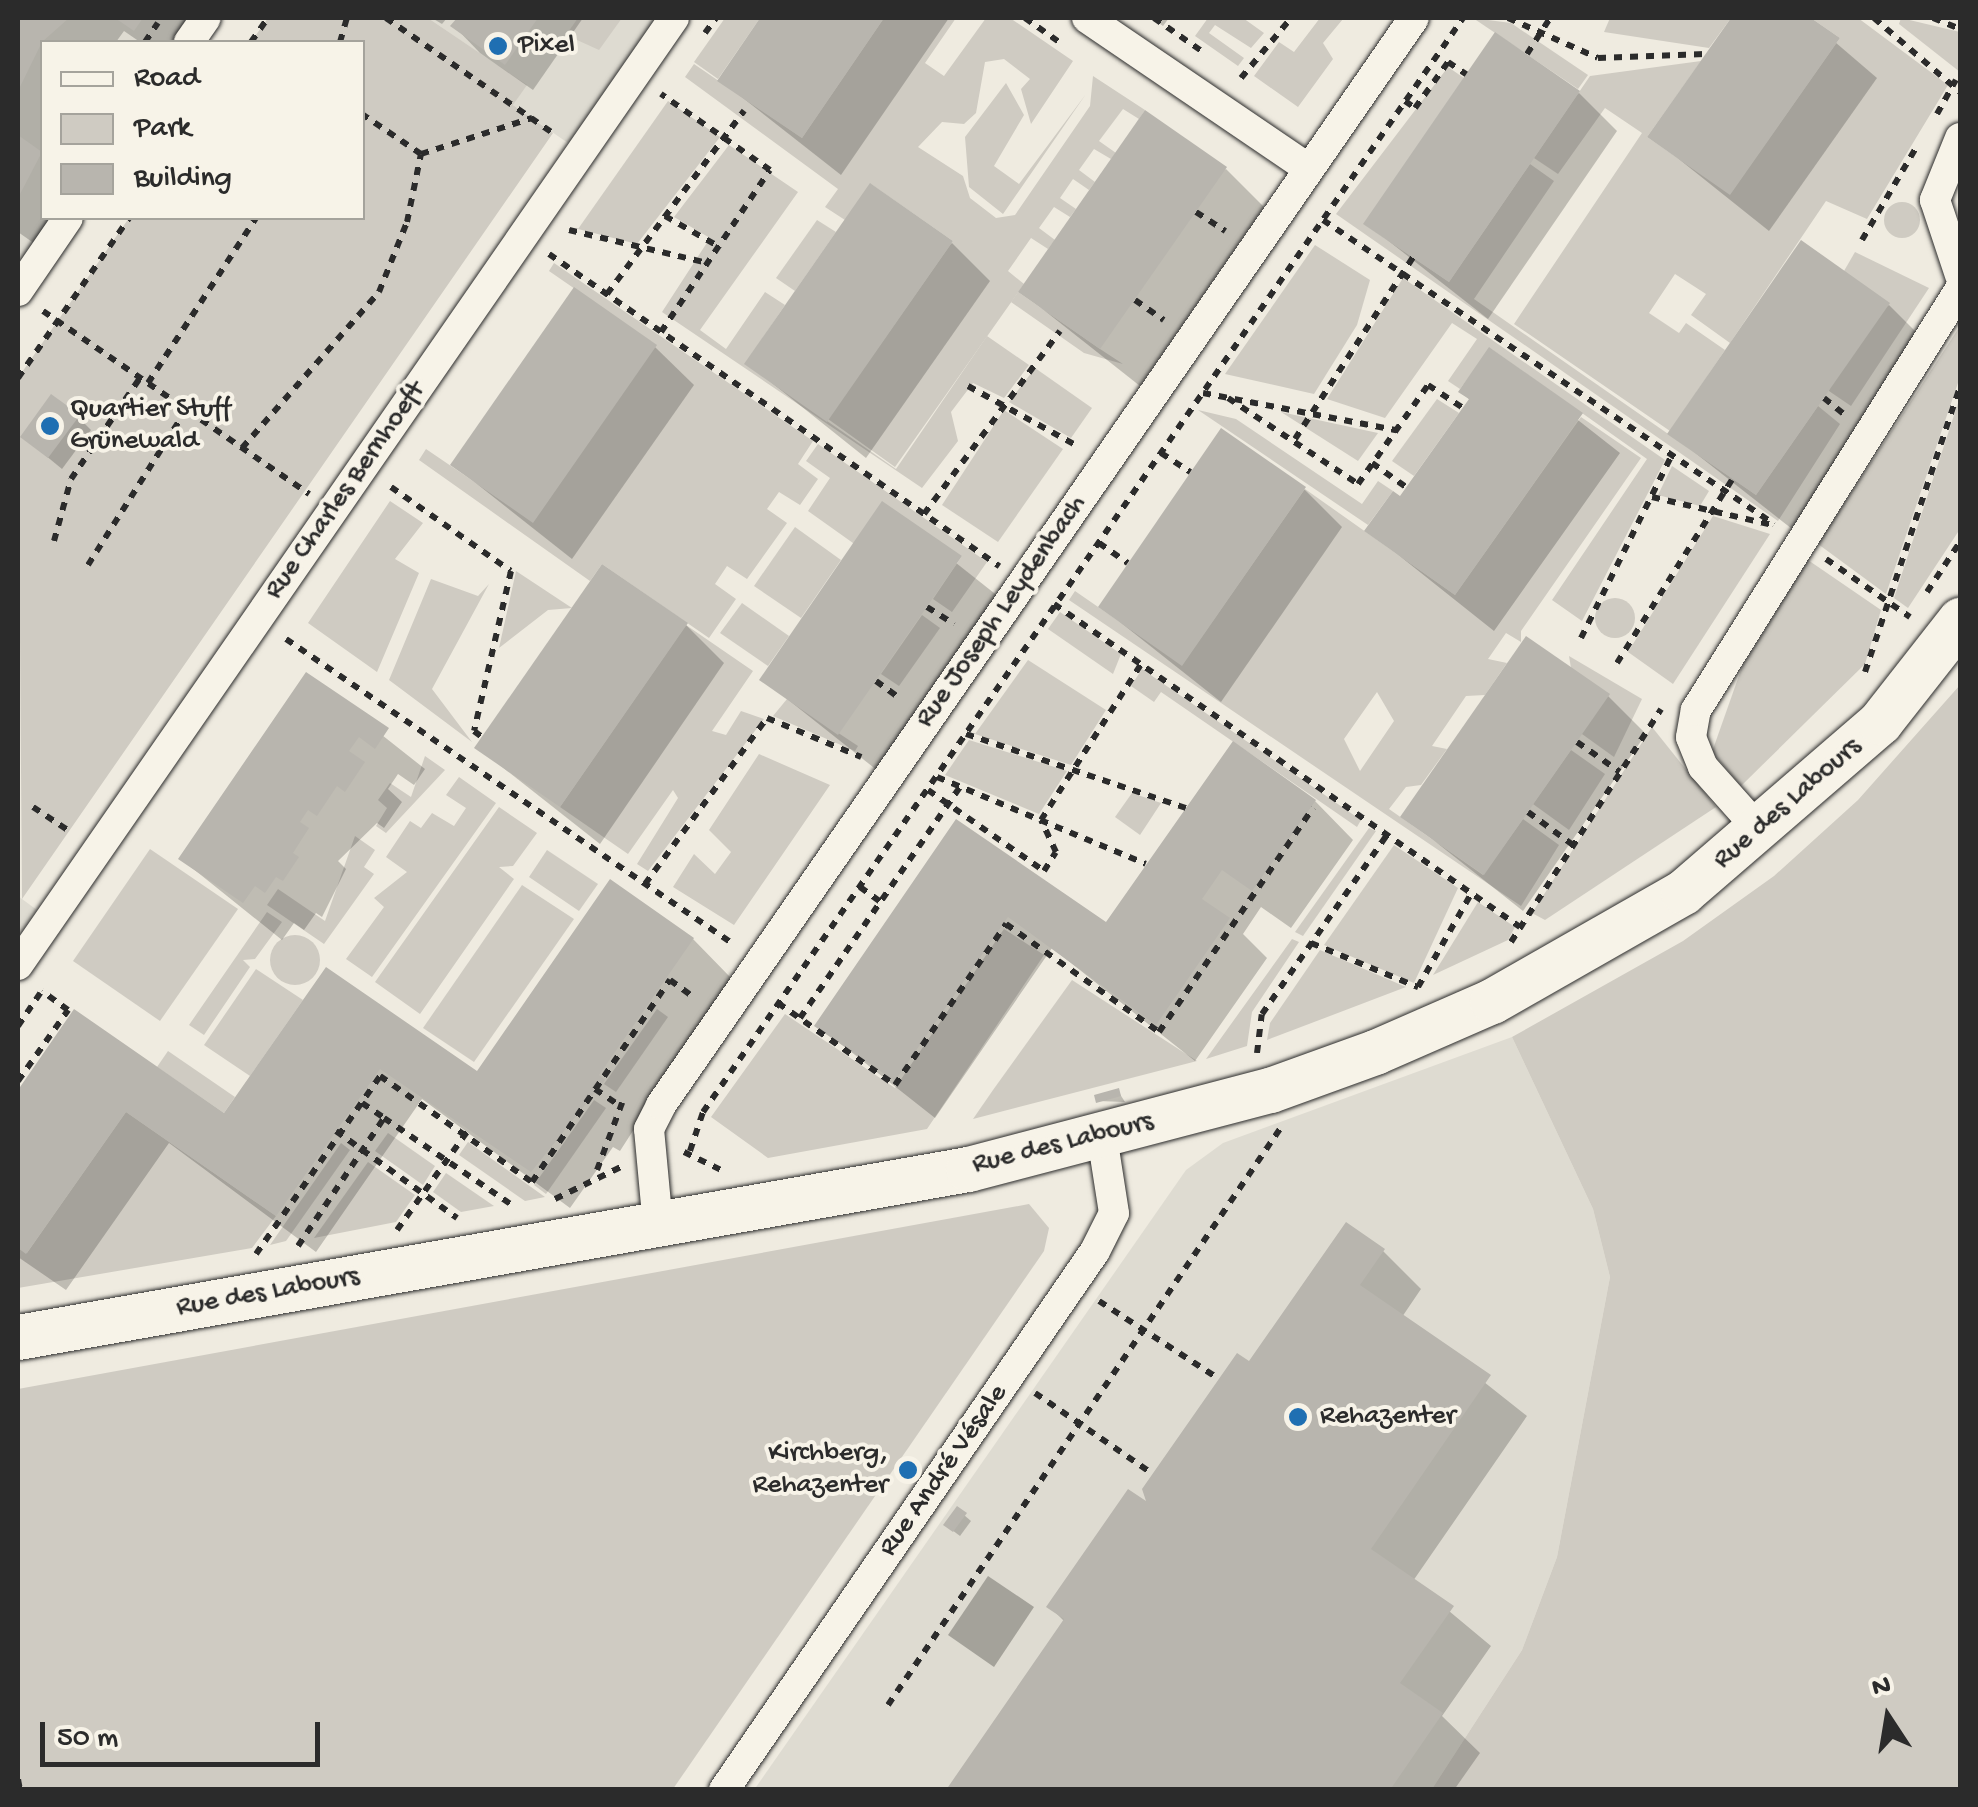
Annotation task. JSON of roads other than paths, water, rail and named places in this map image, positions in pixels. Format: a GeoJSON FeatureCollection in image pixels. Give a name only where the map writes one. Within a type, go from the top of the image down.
{"type":"FeatureCollection","features":[{"type":"Feature","properties":{"kind":"main road","name":"Rue des Labours"},"geometry":{"type":"LineString","coordinates":[[18,1337],[658,1226],[1102,1136],[1263,1071],[1569,960],[1761,832],[1880,722],[1960,620]]}},
{"type":"Feature","properties":{"kind":"street"},"geometry":{"type":"LineString","coordinates":[[190,40],[206,18]]}},
{"type":"Feature","properties":{"kind":"street","name":"Rue Charles Bernhoeft"},"geometry":{"type":"LineString","coordinates":[[18,965],[674,18]]}},
{"type":"Feature","properties":{"kind":"street"},"geometry":{"type":"LineString","coordinates":[[1087,18],[1308,169]]}},
{"type":"Feature","properties":{"kind":"street","name":"Rue Joseph Leydenbach"},"geometry":{"type":"LineString","coordinates":[[658,1226],[649,1129],[661,1105],[1414,18]]}},
{"type":"Feature","properties":{"kind":"street"},"geometry":{"type":"LineString","coordinates":[[1960,138],[1935,200],[1960,275]]}},
{"type":"Feature","properties":{"kind":"street"},"geometry":{"type":"LineString","coordinates":[[24,297],[67,220]]}},
{"type":"Feature","properties":{"kind":"street"},"geometry":{"type":"LineString","coordinates":[[1761,832],[1704,767],[1691,737],[1722,657],[1788,533],[1960,289]]}},
{"type":"Feature","properties":{"kind":"street","name":"Rue André Vésale"},"geometry":{"type":"LineString","coordinates":[[724,1790],[1073,1284],[1114,1212],[1102,1136]]}},
{"type":"Feature","properties":{"kind":"place","name":"Pixel"},"geometry":{"type":"Point","coordinates":[498,46]}},
{"type":"Feature","properties":{"kind":"place","name":"Quartier Stuff Grünewald"},"geometry":{"type":"Point","coordinates":[50,426]}},
{"type":"Feature","properties":{"kind":"place","name":"Rehazenter"},"geometry":{"type":"Point","coordinates":[1298,1417]}},
{"type":"Feature","properties":{"kind":"place","name":"Kirchberg, Rehazenter"},"geometry":{"type":"Point","coordinates":[908,1470]}}]}
